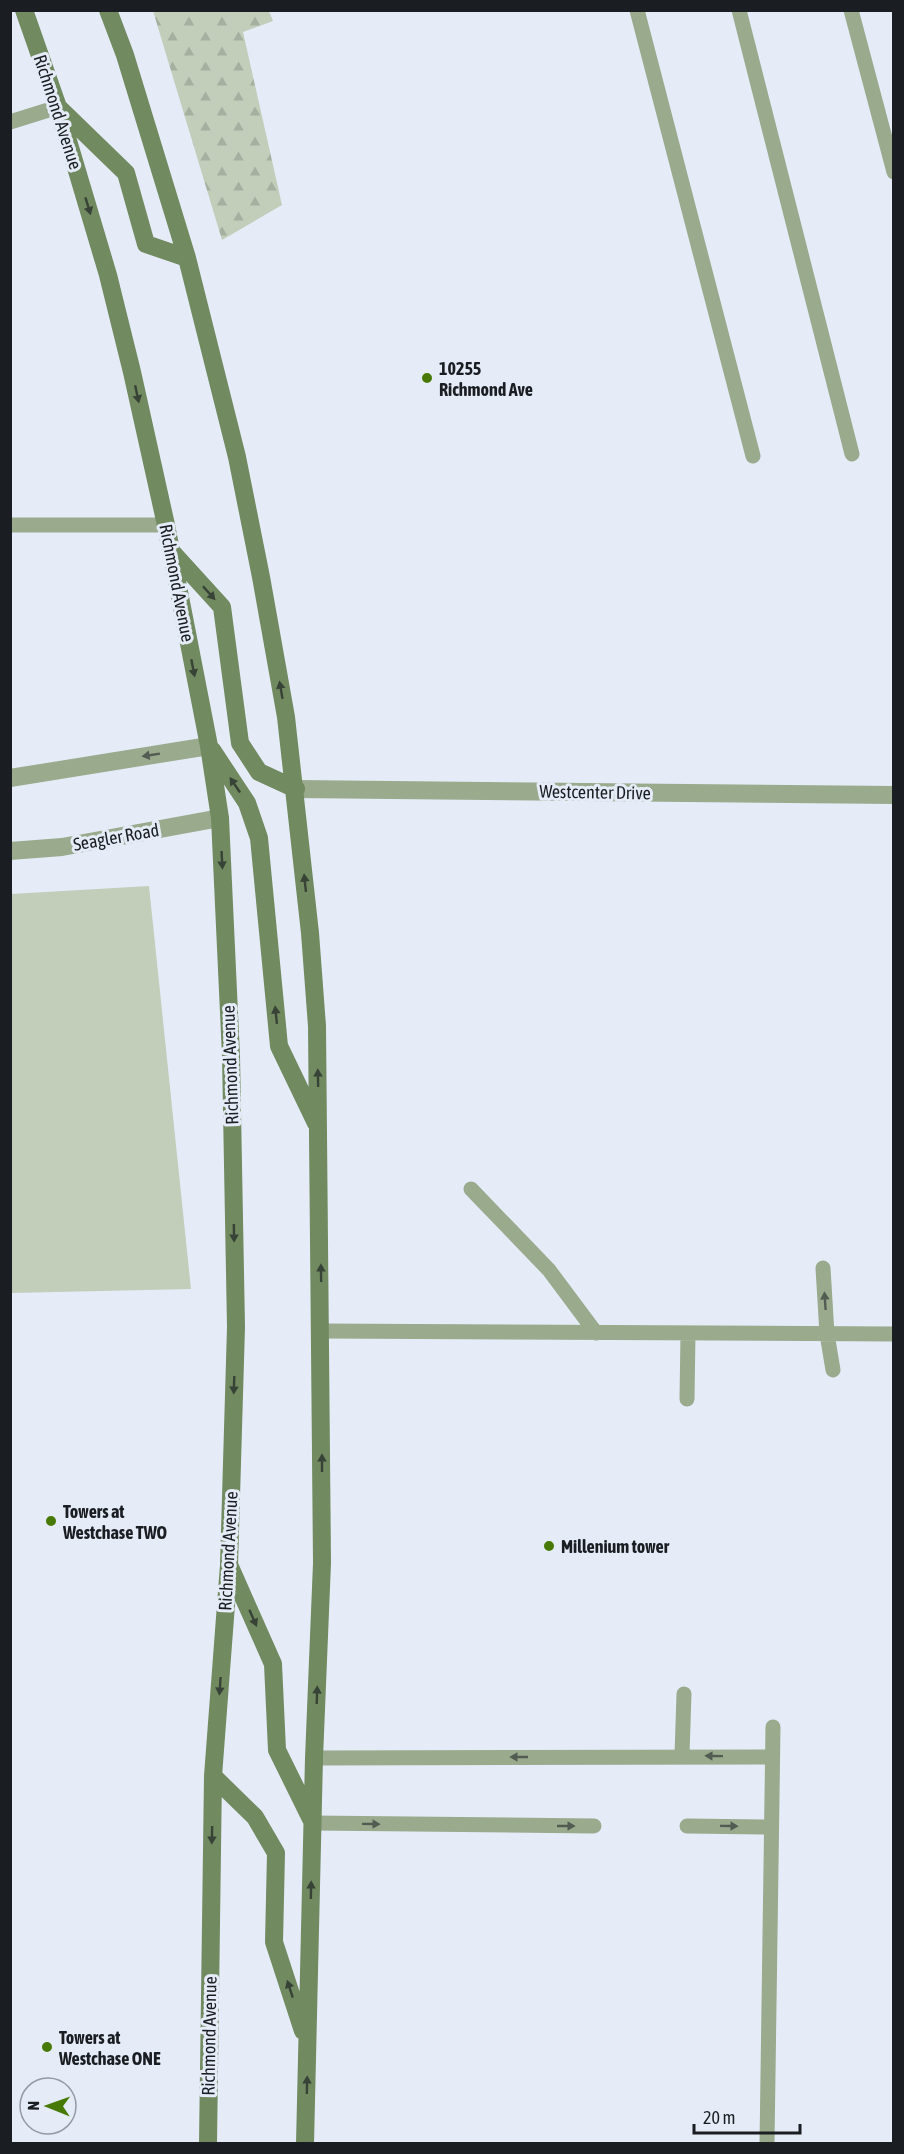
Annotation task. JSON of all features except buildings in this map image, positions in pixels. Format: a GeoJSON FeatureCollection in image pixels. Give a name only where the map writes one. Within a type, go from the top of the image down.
{"type":"FeatureCollection","features":[{"type":"Feature","properties":{"kind":"main road","name":"Richmond Avenue"},"geometry":{"type":"LineString","coordinates":[[24,10],[58,107],[108,275],[166,525],[209,746],[220,818],[231,1056],[236,1327],[229,1565],[213,1776],[208,2144]]}},
{"type":"Feature","properties":{"kind":"main road"},"geometry":{"type":"LineString","coordinates":[[108,10],[125,55],[187,258],[237,457],[261,577],[296,789],[317,1026],[322,1331],[322,1563],[312,1823],[305,2144]]}},
{"type":"Feature","properties":{"kind":"main road"},"geometry":{"type":"LineString","coordinates":[[58,107],[126,173],[146,244],[187,258]]}},
{"type":"Feature","properties":{"kind":"main road"},"geometry":{"type":"LineString","coordinates":[[170,549],[222,607],[240,743],[259,772],[296,789]]}},
{"type":"Feature","properties":{"kind":"main road"},"geometry":{"type":"LineString","coordinates":[[209,746],[247,803],[259,838],[279,1046],[318,1128]]}},
{"type":"Feature","properties":{"kind":"main road"},"geometry":{"type":"LineString","coordinates":[[229,1565],[273,1664],[277,1750],[312,1823]]}},
{"type":"Feature","properties":{"kind":"main road"},"geometry":{"type":"LineString","coordinates":[[213,1776],[255,1817],[276,1853],[274,1942],[308,2045]]}},
{"type":"Feature","properties":{"kind":"street"},"geometry":{"type":"LineString","coordinates":[[10,778],[209,746]]}},
{"type":"Feature","properties":{"kind":"street","name":"Westcenter Drive"},"geometry":{"type":"LineString","coordinates":[[296,789],[894,795]]}},
{"type":"Feature","properties":{"kind":"street","name":"Seagler Road"},"geometry":{"type":"LineString","coordinates":[[10,851],[62,847],[220,818]]}},
{"type":"Feature","properties":{"kind":"lane"},"geometry":{"type":"LineString","coordinates":[[637,10],[753,456]]}},
{"type":"Feature","properties":{"kind":"lane"},"geometry":{"type":"LineString","coordinates":[[739,10],[852,454]]}},
{"type":"Feature","properties":{"kind":"lane"},"geometry":{"type":"LineString","coordinates":[[851,10],[894,172]]}},
{"type":"Feature","properties":{"kind":"lane"},"geometry":{"type":"LineString","coordinates":[[10,122],[58,107]]}},
{"type":"Feature","properties":{"kind":"lane"},"geometry":{"type":"LineString","coordinates":[[10,525],[166,525]]}},
{"type":"Feature","properties":{"kind":"lane"},"geometry":{"type":"LineString","coordinates":[[471,1189],[549,1270],[596,1333]]}},
{"type":"Feature","properties":{"kind":"lane"},"geometry":{"type":"LineString","coordinates":[[823,1268],[827,1334],[833,1370]]}},
{"type":"Feature","properties":{"kind":"lane"},"geometry":{"type":"LineString","coordinates":[[322,1331],[894,1334]]}},
{"type":"Feature","properties":{"kind":"lane"},"geometry":{"type":"LineString","coordinates":[[687,1399],[688,1334]]}},
{"type":"Feature","properties":{"kind":"lane"},"geometry":{"type":"LineString","coordinates":[[682,1755],[684,1694]]}},
{"type":"Feature","properties":{"kind":"lane"},"geometry":{"type":"LineString","coordinates":[[766,2144],[773,1727]]}},
{"type":"Feature","properties":{"kind":"lane"},"geometry":{"type":"LineString","coordinates":[[314,1758],[682,1755],[772,1757]]}},
{"type":"Feature","properties":{"kind":"lane"},"geometry":{"type":"LineString","coordinates":[[312,1823],[594,1826]]}},
{"type":"Feature","properties":{"kind":"lane"},"geometry":{"type":"LineString","coordinates":[[687,1826],[771,1827]]}},
{"type":"Feature","properties":{"kind":"green space"},"geometry":{"type":"Polygon","coordinates":[[[153,11],[269,11],[273,21],[243,32],[282,205],[222,240],[153,11]]]}},
{"type":"Feature","properties":{"kind":"green space"},"geometry":{"type":"Polygon","coordinates":[[[149,886],[191,1289],[11,1293],[11,894],[149,886]]]}},
{"type":"Feature","properties":{"kind":"place","name":"10255 Richmond Ave"},"geometry":{"type":"Point","coordinates":[427,378]}},
{"type":"Feature","properties":{"kind":"place","name":"Towers at Westchase TWO"},"geometry":{"type":"Point","coordinates":[51,1521]}},
{"type":"Feature","properties":{"kind":"place","name":"Millenium tower"},"geometry":{"type":"Point","coordinates":[549,1546]}},
{"type":"Feature","properties":{"kind":"place","name":"Towers at Westchase ONE"},"geometry":{"type":"Point","coordinates":[47,2047]}}]}
